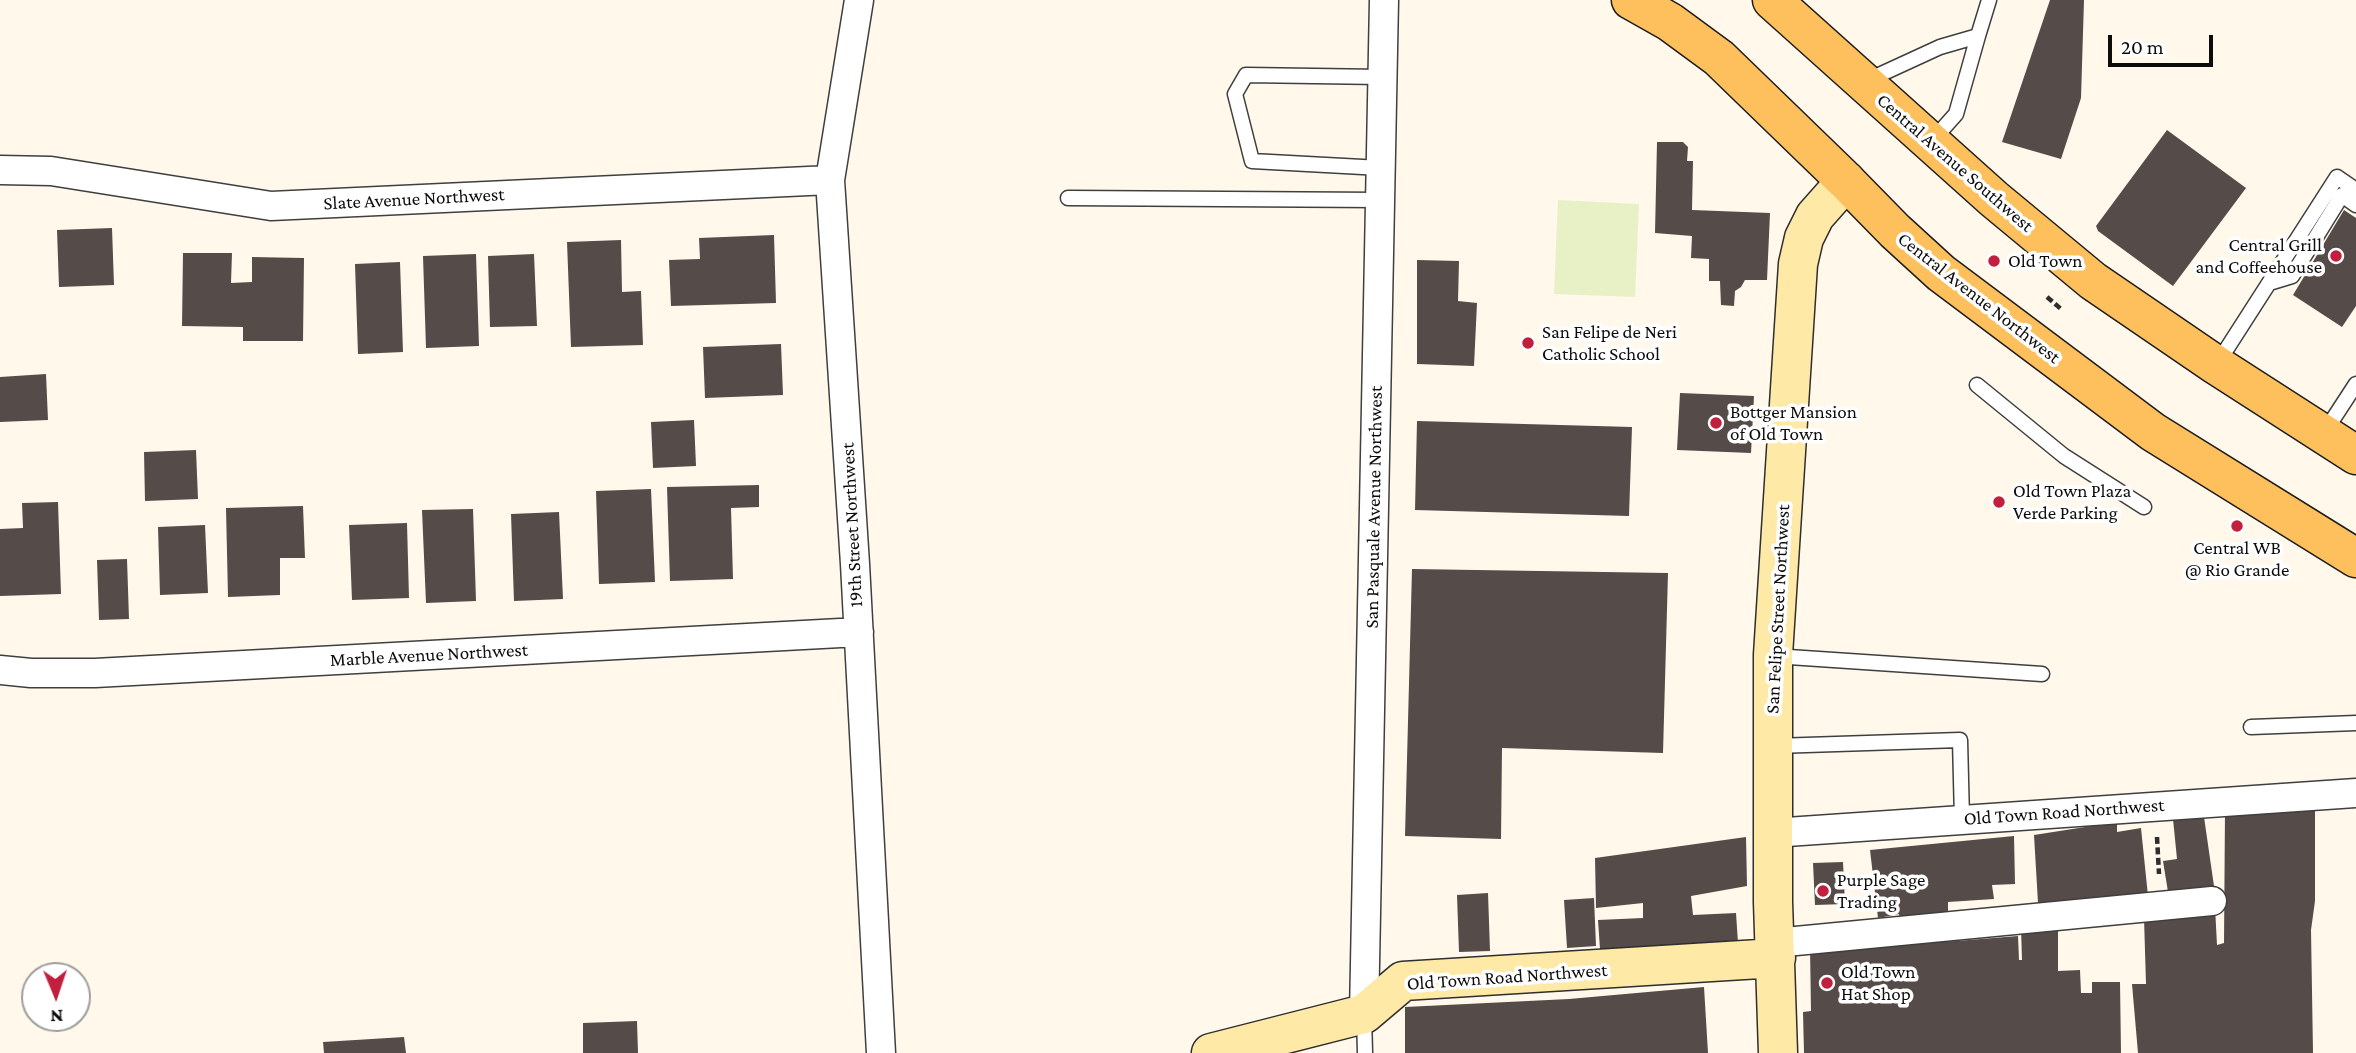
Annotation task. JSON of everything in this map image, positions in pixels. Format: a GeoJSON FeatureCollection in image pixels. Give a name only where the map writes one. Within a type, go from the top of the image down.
{"type":"FeatureCollection","features":[{"type":"Feature","properties":{"kind":"main road","name":"Central Avenue Northwest"},"geometry":{"type":"LineString","coordinates":[[1631,0],[1670,22],[1719,58],[1895,232],[1941,273],[2153,432],[2356,558]]}},
{"type":"Feature","properties":{"kind":"main road","name":"Central Avenue Southwest"},"geometry":{"type":"LineString","coordinates":[[1772,0],[1930,143],[2093,281],[2216,365],[2356,455]]}},
{"type":"Feature","properties":{"kind":"street","name":"19th Street Northwest"},"geometry":{"type":"LineString","coordinates":[[859,0],[830,180],[859,632],[881,1053]]}},
{"type":"Feature","properties":{"kind":"street","name":"San Pasquale Avenue Northwest"},"geometry":{"type":"LineString","coordinates":[[1364,1014],[1384,0]]}},
{"type":"Feature","properties":{"kind":"street","name":"Slate Avenue Northwest"},"geometry":{"type":"LineString","coordinates":[[0,170],[51,171],[271,206],[830,180]]}},
{"type":"Feature","properties":{"kind":"street","name":"San Felipe Street Northwest"},"geometry":{"type":"LineString","coordinates":[[1778,1053],[1772,833],[1773,656],[1798,264],[1804,238],[1815,216],[1846,181]]}},
{"type":"Feature","properties":{"kind":"street","name":"Marble Avenue Northwest"},"geometry":{"type":"LineString","coordinates":[[0,670],[95,673],[859,632]]}},
{"type":"Feature","properties":{"kind":"street","name":"Old Town Road Northwest"},"geometry":{"type":"LineString","coordinates":[[1772,833],[2356,793]]}},
{"type":"Feature","properties":{"kind":"street"},"geometry":{"type":"LineString","coordinates":[[1776,951],[2212,901]]}},
{"type":"Feature","properties":{"kind":"street","name":"Old Town Road Northwest"},"geometry":{"type":"LineString","coordinates":[[1211,1053],[1364,1014],[1403,981],[1776,951]]}},
{"type":"Feature","properties":{"kind":"lane"},"geometry":{"type":"LineString","coordinates":[[1930,143],[1956,114],[1989,0]]}},
{"type":"Feature","properties":{"kind":"lane"},"geometry":{"type":"LineString","coordinates":[[1863,82],[1940,47],[1978,36]]}},
{"type":"Feature","properties":{"kind":"lane"},"geometry":{"type":"LineString","coordinates":[[1381,168],[1252,161],[1235,94],[1246,75],[1382,78]]}},
{"type":"Feature","properties":{"kind":"lane"},"geometry":{"type":"LineString","coordinates":[[2216,365],[2337,177],[2356,190]]}},
{"type":"Feature","properties":{"kind":"lane"},"geometry":{"type":"LineString","coordinates":[[2269,283],[2292,276],[2342,195],[2356,205]]}},
{"type":"Feature","properties":{"kind":"lane"},"geometry":{"type":"LineString","coordinates":[[1068,198],[1380,200]]}},
{"type":"Feature","properties":{"kind":"lane"},"geometry":{"type":"LineString","coordinates":[[2323,434],[2356,384]]}},
{"type":"Feature","properties":{"kind":"lane"},"geometry":{"type":"LineString","coordinates":[[1977,385],[2064,456],[2144,507]]}},
{"type":"Feature","properties":{"kind":"lane"},"geometry":{"type":"LineString","coordinates":[[1773,656],[2042,674]]}},
{"type":"Feature","properties":{"kind":"lane"},"geometry":{"type":"LineString","coordinates":[[2251,727],[2356,723]]}},
{"type":"Feature","properties":{"kind":"lane"},"geometry":{"type":"LineString","coordinates":[[1772,746],[1960,740],[1962,819]]}},
{"type":"Feature","properties":{"kind":"lane"},"geometry":{"type":"LineString","coordinates":[[1364,1014],[1366,1053]]}},
{"type":"Feature","properties":{"kind":"path"},"geometry":{"type":"LineString","coordinates":[[2047,297],[2061,309]]}},
{"type":"Feature","properties":{"kind":"path"},"geometry":{"type":"LineString","coordinates":[[2156,806],[2160,906]]}},
{"type":"Feature","properties":{"kind":"green space"},"geometry":{"type":"Polygon","coordinates":[[[1558,200],[1639,204],[1635,297],[1554,294],[1558,200]]]}},
{"type":"Feature","properties":{"kind":"building"},"geometry":{"type":"Polygon","coordinates":[[[2050,0],[2084,0],[2081,98],[2061,159],[2002,142],[2050,0]]]}},
{"type":"Feature","properties":{"kind":"building"},"geometry":{"type":"Polygon","coordinates":[[[2167,130],[2246,188],[2173,286],[2098,231],[2096,226],[2167,130]]]}},
{"type":"Feature","properties":{"kind":"building"},"geometry":{"type":"Polygon","coordinates":[[[1657,142],[1683,142],[1688,147],[1687,161],[1693,161],[1692,210],[1770,213],[1767,280],[1745,280],[1735,291],[1734,306],[1721,305],[1720,281],[1709,281],[1709,259],[1691,258],[1692,236],[1655,233],[1657,142]]]}},
{"type":"Feature","properties":{"kind":"building","name":"Central Grill and Coffeehouse"},"geometry":{"type":"Polygon","coordinates":[[[2344,210],[2356,218],[2356,306],[2342,327],[2293,295],[2344,210]]]}},
{"type":"Feature","properties":{"kind":"building"},"geometry":{"type":"Polygon","coordinates":[[[112,228],[114,285],[59,287],[57,230],[112,228]]]}},
{"type":"Feature","properties":{"kind":"building"},"geometry":{"type":"Polygon","coordinates":[[[774,235],[776,303],[671,306],[669,260],[700,259],[699,238],[774,235]]]}},
{"type":"Feature","properties":{"kind":"building"},"geometry":{"type":"Polygon","coordinates":[[[621,240],[622,292],[641,291],[643,345],[571,347],[567,242],[621,240]]]}},
{"type":"Feature","properties":{"kind":"building"},"geometry":{"type":"Polygon","coordinates":[[[183,253],[232,253],[231,283],[252,282],[252,257],[304,258],[303,341],[243,341],[243,327],[182,326],[183,253]]]}},
{"type":"Feature","properties":{"kind":"building"},"geometry":{"type":"Polygon","coordinates":[[[476,254],[479,346],[426,348],[423,256],[476,254]]]}},
{"type":"Feature","properties":{"kind":"building"},"geometry":{"type":"Polygon","coordinates":[[[534,254],[537,326],[490,327],[488,256],[534,254]]]}},
{"type":"Feature","properties":{"kind":"building"},"geometry":{"type":"Polygon","coordinates":[[[1417,260],[1459,261],[1458,301],[1477,303],[1474,366],[1417,364],[1417,260]]]}},
{"type":"Feature","properties":{"kind":"building"},"geometry":{"type":"Polygon","coordinates":[[[400,262],[403,352],[358,354],[355,264],[400,262]]]}},
{"type":"Feature","properties":{"kind":"building"},"geometry":{"type":"Polygon","coordinates":[[[781,344],[783,395],[705,398],[703,347],[781,344]]]}},
{"type":"Feature","properties":{"kind":"building"},"geometry":{"type":"Polygon","coordinates":[[[46,374],[48,420],[0,422],[0,377],[46,374]]]}},
{"type":"Feature","properties":{"kind":"building","name":"Bottger Mansion of Old Town"},"geometry":{"type":"Polygon","coordinates":[[[1680,393],[1754,396],[1751,453],[1677,450],[1680,393]]]}},
{"type":"Feature","properties":{"kind":"building"},"geometry":{"type":"Polygon","coordinates":[[[694,420],[696,466],[653,468],[651,422],[694,420]]]}},
{"type":"Feature","properties":{"kind":"building"},"geometry":{"type":"Polygon","coordinates":[[[1417,421],[1632,427],[1629,516],[1415,510],[1417,421]]]}},
{"type":"Feature","properties":{"kind":"building"},"geometry":{"type":"Polygon","coordinates":[[[196,450],[198,499],[145,501],[144,452],[196,450]]]}},
{"type":"Feature","properties":{"kind":"building"},"geometry":{"type":"Polygon","coordinates":[[[759,485],[759,507],[731,508],[733,579],[670,581],[667,487],[759,485]]]}},
{"type":"Feature","properties":{"kind":"building"},"geometry":{"type":"Polygon","coordinates":[[[651,489],[655,582],[599,584],[596,491],[651,489]]]}},
{"type":"Feature","properties":{"kind":"building"},"geometry":{"type":"Polygon","coordinates":[[[58,502],[61,594],[0,596],[0,529],[23,528],[22,503],[58,502]]]}},
{"type":"Feature","properties":{"kind":"building"},"geometry":{"type":"Polygon","coordinates":[[[303,506],[305,558],[280,558],[280,595],[228,597],[226,508],[303,506]]]}},
{"type":"Feature","properties":{"kind":"building"},"geometry":{"type":"Polygon","coordinates":[[[473,509],[476,601],[426,603],[422,510],[473,509]]]}},
{"type":"Feature","properties":{"kind":"building"},"geometry":{"type":"Polygon","coordinates":[[[559,512],[563,599],[514,601],[511,514],[559,512]]]}},
{"type":"Feature","properties":{"kind":"building"},"geometry":{"type":"Polygon","coordinates":[[[407,523],[409,598],[352,600],[349,525],[407,523]]]}},
{"type":"Feature","properties":{"kind":"building"},"geometry":{"type":"Polygon","coordinates":[[[205,525],[208,593],[160,595],[158,527],[205,525]]]}},
{"type":"Feature","properties":{"kind":"building"},"geometry":{"type":"Polygon","coordinates":[[[127,559],[129,619],[99,620],[97,560],[127,559]]]}},
{"type":"Feature","properties":{"kind":"building"},"geometry":{"type":"Polygon","coordinates":[[[1412,569],[1668,573],[1663,753],[1502,748],[1501,839],[1405,836],[1412,569]]]}},
{"type":"Feature","properties":{"kind":"building"},"geometry":{"type":"Polygon","coordinates":[[[2225,811],[2315,811],[2315,901],[2311,930],[2313,1053],[2138,1053],[2132,984],[2146,984],[2144,918],[2215,907],[2217,945],[2224,943],[2225,811]]]}},
{"type":"Feature","properties":{"kind":"building"},"geometry":{"type":"Polygon","coordinates":[[[2204,817],[2215,893],[2169,898],[2163,861],[2177,859],[2173,819],[2204,817]]]}},
{"type":"Feature","properties":{"kind":"building"},"geometry":{"type":"Polygon","coordinates":[[[2117,822],[2117,832],[2141,828],[2148,896],[2038,903],[2034,835],[2117,822]]]}},
{"type":"Feature","properties":{"kind":"building"},"geometry":{"type":"Polygon","coordinates":[[[2014,836],[2015,884],[1992,885],[1994,899],[1948,902],[1948,919],[1901,923],[1899,914],[1878,918],[1870,850],[2014,836]]]}},
{"type":"Feature","properties":{"kind":"building"},"geometry":{"type":"Polygon","coordinates":[[[1746,837],[1747,886],[1691,896],[1693,915],[1736,913],[1738,943],[1600,949],[1598,920],[1643,918],[1643,903],[1596,908],[1595,858],[1746,837]]]}},
{"type":"Feature","properties":{"kind":"building"},"geometry":{"type":"Polygon","coordinates":[[[1843,862],[1845,904],[1815,905],[1813,863],[1843,862]]]}},
{"type":"Feature","properties":{"kind":"building"},"geometry":{"type":"Polygon","coordinates":[[[1488,893],[1490,951],[1459,952],[1457,895],[1488,893]]]}},
{"type":"Feature","properties":{"kind":"building"},"geometry":{"type":"Polygon","coordinates":[[[1594,898],[1596,946],[1567,948],[1564,900],[1594,898]]]}},
{"type":"Feature","properties":{"kind":"building"},"geometry":{"type":"Polygon","coordinates":[[[2058,926],[2058,971],[2080,970],[2081,993],[2092,993],[2092,982],[2120,982],[2121,1053],[1804,1053],[1803,1012],[1811,1011],[1810,947],[2018,936],[2019,960],[2022,960],[2021,927],[2058,926]]]}},
{"type":"Feature","properties":{"kind":"building"},"geometry":{"type":"Polygon","coordinates":[[[1704,987],[1708,1053],[1405,1053],[1405,1007],[1569,999],[1704,987]]]}},
{"type":"Feature","properties":{"kind":"building"},"geometry":{"type":"Polygon","coordinates":[[[637,1021],[638,1053],[583,1053],[583,1023],[637,1021]]]}},
{"type":"Feature","properties":{"kind":"building"},"geometry":{"type":"Polygon","coordinates":[[[404,1037],[406,1053],[324,1053],[323,1042],[404,1037]]]}},
{"type":"Feature","properties":{"kind":"place","name":"Central Grill and Coffeehouse"},"geometry":{"type":"Point","coordinates":[2336,256]}},
{"type":"Feature","properties":{"kind":"place","name":"Old Town"},"geometry":{"type":"Point","coordinates":[1994,261]}},
{"type":"Feature","properties":{"kind":"place","name":"San Felipe de Neri Catholic School"},"geometry":{"type":"Point","coordinates":[1528,343]}},
{"type":"Feature","properties":{"kind":"place","name":"Bottger Mansion of Old Town"},"geometry":{"type":"Point","coordinates":[1716,423]}},
{"type":"Feature","properties":{"kind":"place","name":"Old Town Plaza Verde Parking"},"geometry":{"type":"Point","coordinates":[1999,502]}},
{"type":"Feature","properties":{"kind":"place","name":"Central WB @ Rio Grande"},"geometry":{"type":"Point","coordinates":[2237,526]}},
{"type":"Feature","properties":{"kind":"place","name":"Purple Sage Trading"},"geometry":{"type":"Point","coordinates":[1823,891]}},
{"type":"Feature","properties":{"kind":"place","name":"Old Town Hat Shop"},"geometry":{"type":"Point","coordinates":[1827,983]}}]}
